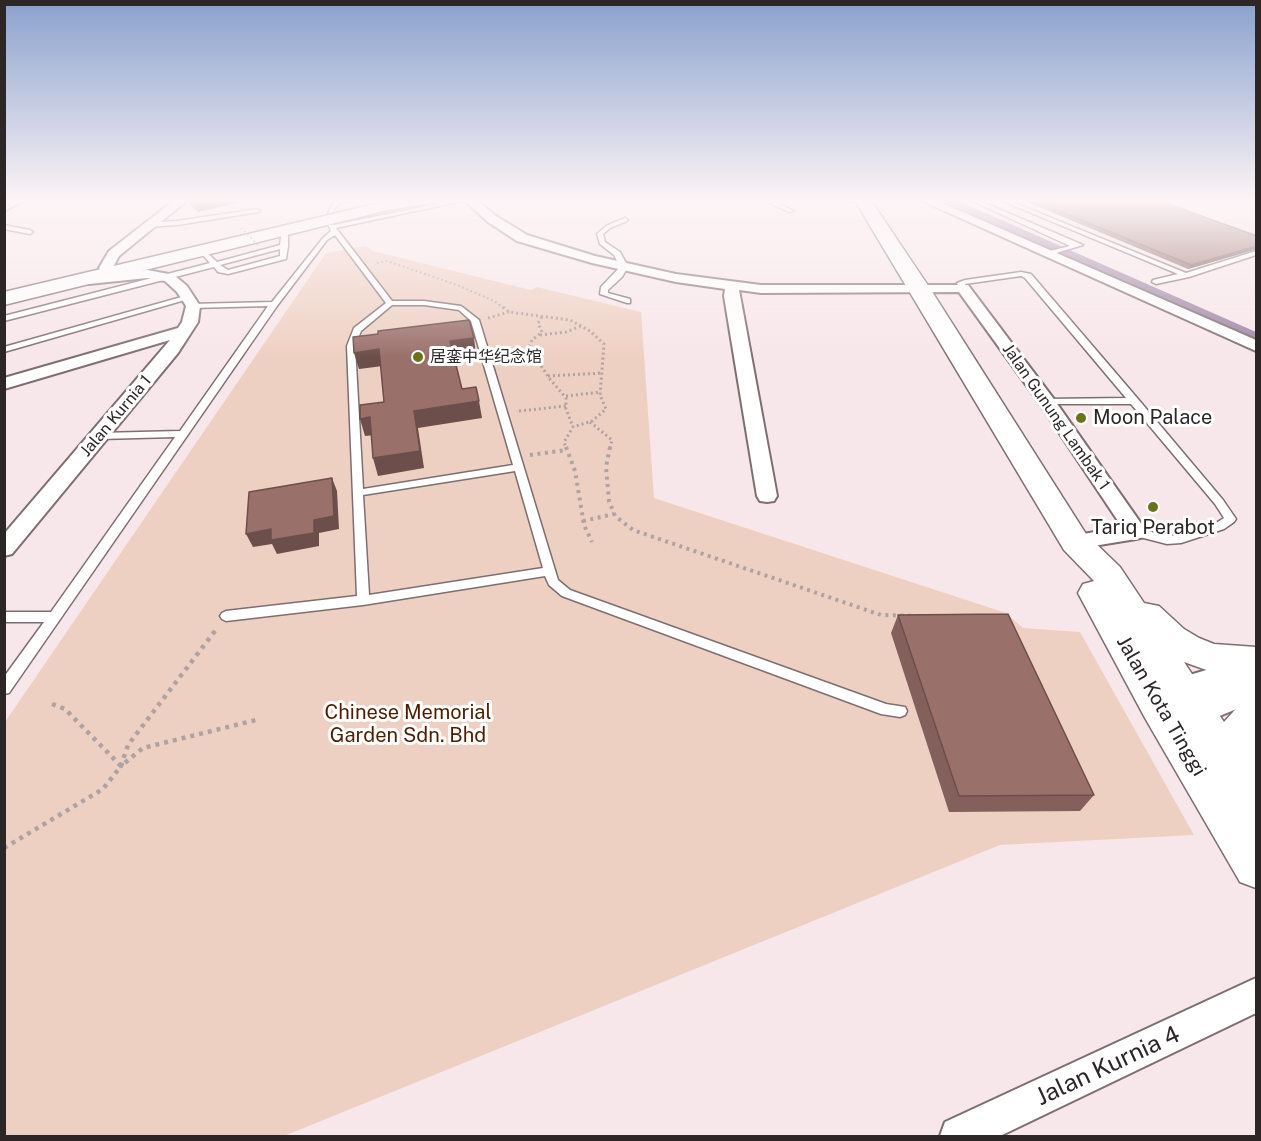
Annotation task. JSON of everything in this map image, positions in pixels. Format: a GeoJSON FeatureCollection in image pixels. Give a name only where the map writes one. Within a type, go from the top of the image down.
{"type":"FeatureCollection","features":[{"type":"Feature","properties":{"kind":"highway"},"geometry":{"type":"LineString","coordinates":[[4,299],[98,274],[197,252]]}},
{"type":"Feature","properties":{"kind":"highway"},"geometry":{"type":"LineString","coordinates":[[4,290],[221,252]]}},
{"type":"Feature","properties":{"kind":"highway","name":"Jalan Kota Tinggi"},"geometry":{"type":"LineString","coordinates":[[897,252],[1075,542],[1108,575],[1257,866]]}},
{"type":"Feature","properties":{"kind":"highway","name":"Jalan Kota Tinggi"},"geometry":{"type":"LineString","coordinates":[[1075,542],[1086,577],[1176,706],[1256,805]]}},
{"type":"Feature","properties":{"kind":"highway"},"geometry":{"type":"LineString","coordinates":[[1108,575],[1172,639],[1186,648],[1212,658],[1257,661]]}},
{"type":"Feature","properties":{"kind":"highway"},"geometry":{"type":"LineString","coordinates":[[1256,805],[1235,749],[1237,735],[1257,714]]}},
{"type":"Feature","properties":{"kind":"street"},"geometry":{"type":"LineString","coordinates":[[98,274],[116,252]]}},
{"type":"Feature","properties":{"kind":"street"},"geometry":{"type":"LineString","coordinates":[[567,252],[624,267],[732,286],[783,290],[963,288]]}},
{"type":"Feature","properties":{"kind":"street"},"geometry":{"type":"LineString","coordinates":[[1052,253],[1257,346]]}},
{"type":"Feature","properties":{"kind":"street"},"geometry":{"type":"LineString","coordinates":[[169,278],[172,269],[204,256]]}},
{"type":"Feature","properties":{"kind":"street"},"geometry":{"type":"LineString","coordinates":[[98,274],[147,274],[169,278],[190,302]]}},
{"type":"Feature","properties":{"kind":"street"},"geometry":{"type":"LineString","coordinates":[[732,286],[731,296],[767,496]]}},
{"type":"Feature","properties":{"kind":"street","name":"Jalan Gunung Lambak 1"},"geometry":{"type":"LineString","coordinates":[[963,288],[1047,402],[1136,532]]}},
{"type":"Feature","properties":{"kind":"street","name":"Jalan Kurnia 1"},"geometry":{"type":"LineString","coordinates":[[4,549],[185,332],[190,322],[190,302]]}},
{"type":"Feature","properties":{"kind":"street"},"geometry":{"type":"LineString","coordinates":[[4,384],[185,332]]}},
{"type":"Feature","properties":{"kind":"street"},"geometry":{"type":"LineString","coordinates":[[1075,542],[1136,532]]}},
{"type":"Feature","properties":{"kind":"street"},"geometry":{"type":"LineString","coordinates":[[1176,706],[1257,669]]}},
{"type":"Feature","properties":{"kind":"street"},"geometry":{"type":"LineString","coordinates":[[1176,706],[1257,687]]}},
{"type":"Feature","properties":{"kind":"street","name":"Jalan Kurnia 4"},"geometry":{"type":"LineString","coordinates":[[959,1137],[1257,995]]}},
{"type":"Feature","properties":{"kind":"lane"},"geometry":{"type":"LineString","coordinates":[[4,319],[169,278],[204,256],[224,272],[228,272],[278,259],[285,255],[285,252]]}},
{"type":"Feature","properties":{"kind":"lane"},"geometry":{"type":"LineString","coordinates":[[4,689],[274,304],[314,252]]}},
{"type":"Feature","properties":{"kind":"lane"},"geometry":{"type":"LineString","coordinates":[[351,252],[390,303]]}},
{"type":"Feature","properties":{"kind":"lane"},"geometry":{"type":"LineString","coordinates":[[615,252],[624,267],[620,276],[604,289],[604,294],[627,301]]}},
{"type":"Feature","properties":{"kind":"lane"},"geometry":{"type":"LineString","coordinates":[[1129,252],[1186,275]]}},
{"type":"Feature","properties":{"kind":"lane"},"geometry":{"type":"LineString","coordinates":[[1156,282],[1257,253]]}},
{"type":"Feature","properties":{"kind":"lane"},"geometry":{"type":"LineString","coordinates":[[963,288],[961,283],[965,282],[1021,274],[1028,276],[1219,502],[1230,519],[1220,526],[1181,539],[1167,540],[1136,532]]}},
{"type":"Feature","properties":{"kind":"lane"},"geometry":{"type":"LineString","coordinates":[[4,350],[190,302],[274,304]]}},
{"type":"Feature","properties":{"kind":"lane"},"geometry":{"type":"LineString","coordinates":[[363,600],[351,346],[357,330],[390,303],[424,303],[461,308],[476,320],[554,582],[566,593],[886,710],[900,711]]}},
{"type":"Feature","properties":{"kind":"lane"},"geometry":{"type":"LineString","coordinates":[[1047,402],[1134,401]]}},
{"type":"Feature","properties":{"kind":"lane"},"geometry":{"type":"LineString","coordinates":[[100,436],[183,435]]}},
{"type":"Feature","properties":{"kind":"lane"},"geometry":{"type":"LineString","coordinates":[[357,494],[517,462]]}},
{"type":"Feature","properties":{"kind":"lane"},"geometry":{"type":"LineString","coordinates":[[226,616],[363,600],[550,571]]}},
{"type":"Feature","properties":{"kind":"lane"},"geometry":{"type":"LineString","coordinates":[[4,617],[54,617]]}},
{"type":"Feature","properties":{"kind":"path"},"geometry":{"type":"LineString","coordinates":[[361,266],[387,261],[457,285],[494,301],[509,312]]}},
{"type":"Feature","properties":{"kind":"path"},"geometry":{"type":"LineString","coordinates":[[476,320],[509,312],[570,320],[604,344],[601,392],[606,408],[590,422],[573,427],[564,442],[576,471],[583,521],[592,542]]}},
{"type":"Feature","properties":{"kind":"path"},"geometry":{"type":"LineString","coordinates":[[542,317],[538,323],[542,332],[532,340],[529,347],[548,376],[565,396],[573,427]]}},
{"type":"Feature","properties":{"kind":"path"},"geometry":{"type":"LineString","coordinates":[[539,335],[566,332],[581,326]]}},
{"type":"Feature","properties":{"kind":"path"},"geometry":{"type":"LineString","coordinates":[[548,376],[602,373]]}},
{"type":"Feature","properties":{"kind":"path"},"geometry":{"type":"LineString","coordinates":[[565,396],[601,392]]}},
{"type":"Feature","properties":{"kind":"path"},"geometry":{"type":"LineString","coordinates":[[503,413],[566,406]]}},
{"type":"Feature","properties":{"kind":"path"},"geometry":{"type":"LineString","coordinates":[[590,422],[612,440],[606,467],[609,501],[615,514],[633,530],[881,615],[907,614],[928,617]]}},
{"type":"Feature","properties":{"kind":"path"},"geometry":{"type":"LineString","coordinates":[[517,462],[567,450]]}},
{"type":"Feature","properties":{"kind":"path"},"geometry":{"type":"LineString","coordinates":[[583,521],[615,514]]}},
{"type":"Feature","properties":{"kind":"path"},"geometry":{"type":"LineString","coordinates":[[121,766],[128,745],[226,616]]}},
{"type":"Feature","properties":{"kind":"path"},"geometry":{"type":"LineString","coordinates":[[52,704],[65,709],[121,766]]}},
{"type":"Feature","properties":{"kind":"path"},"geometry":{"type":"LineString","coordinates":[[4,848],[103,789],[121,766],[143,748],[260,719]]}},
{"type":"Feature","properties":{"kind":"green space","name":"Chinese Memorial Garden Sdn. Bhd"},"geometry":{"type":"Polygon","coordinates":[[[378,252],[531,290],[537,287],[641,312],[654,498],[1006,613],[1023,628],[1080,632],[1194,835],[1000,845],[284,1136],[5,1136],[5,722],[326,253],[378,252]]]}},
{"type":"Feature","properties":{"kind":"building"},"geometry":{"type":"Polygon","coordinates":[[[1160,252],[1235,252],[1191,265],[1160,252]]]}},
{"type":"Feature","properties":{"kind":"building"},"geometry":{"type":"Polygon","coordinates":[[[469,320],[474,338],[450,341],[462,389],[476,387],[479,401],[414,411],[420,451],[373,458],[370,417],[360,419],[360,405],[384,402],[379,349],[354,353],[353,337],[378,334],[378,331],[469,320]]]}},
{"type":"Feature","properties":{"kind":"building"},"geometry":{"type":"Polygon","coordinates":[[[332,478],[334,516],[314,520],[314,533],[271,540],[271,529],[246,534],[249,492],[332,478]]]}},
{"type":"Feature","properties":{"kind":"building"},"geometry":{"type":"Polygon","coordinates":[[[1008,614],[1094,795],[959,796],[898,615],[1008,614]]]}},
{"type":"Feature","properties":{"kind":"waterway"},"geometry":{"type":"LineString","coordinates":[[1064,252],[1256,338]]}},
{"type":"Feature","properties":{"kind":"place","name":"居銮中华纪念馆"},"geometry":{"type":"Point","coordinates":[418,357]}},
{"type":"Feature","properties":{"kind":"place","name":"Moon Palace"},"geometry":{"type":"Point","coordinates":[1081,418]}},
{"type":"Feature","properties":{"kind":"place","name":"Tariq Perabot"},"geometry":{"type":"Point","coordinates":[1153,507]}}]}
